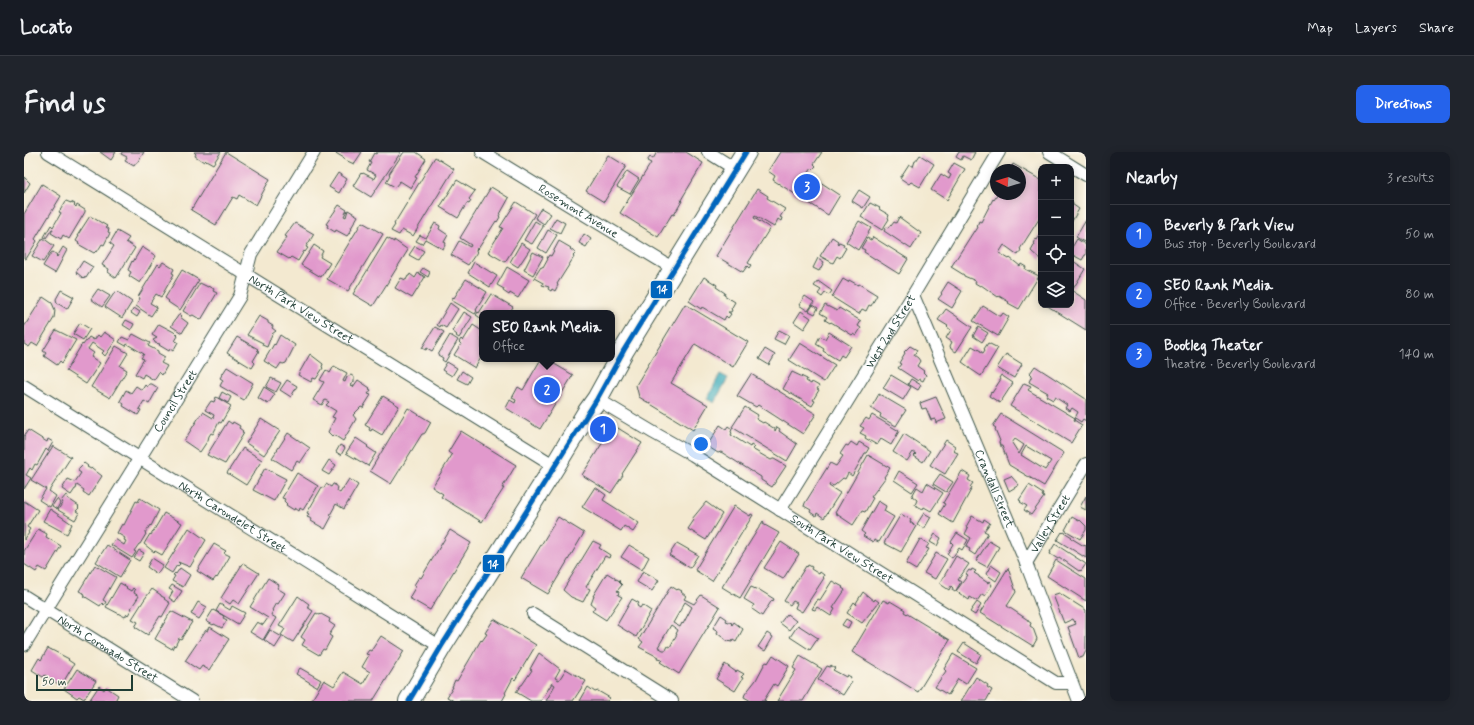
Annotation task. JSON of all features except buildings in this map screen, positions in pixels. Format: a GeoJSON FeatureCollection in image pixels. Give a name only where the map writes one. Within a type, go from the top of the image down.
{"type":"FeatureCollection","features":[{"type":"Feature","properties":{"kind":"main road"},"geometry":{"type":"LineString","coordinates":[[408,701],[597,399],[624,350],[746,152]]}},
{"type":"Feature","properties":{"kind":"street","name":"North Park View Street"},"geometry":{"type":"LineString","coordinates":[[48,152],[555,466]]}},
{"type":"Feature","properties":{"kind":"street","name":"Council Street"},"geometry":{"type":"LineString","coordinates":[[24,645],[240,296],[251,254],[314,152]]}},
{"type":"Feature","properties":{"kind":"street","name":"Rosemont Avenue"},"geometry":{"type":"LineString","coordinates":[[482,152],[674,269]]}},
{"type":"Feature","properties":{"kind":"street"},"geometry":{"type":"LineString","coordinates":[[708,152],[735,169]]}},
{"type":"Feature","properties":{"kind":"street","name":"West 2nd Street"},"geometry":{"type":"LineString","coordinates":[[780,510],[913,295],[999,152]]}},
{"type":"Feature","properties":{"kind":"street"},"geometry":{"type":"LineString","coordinates":[[1049,152],[1086,175]]}},
{"type":"Feature","properties":{"kind":"street","name":"Crandall Street"},"geometry":{"type":"LineString","coordinates":[[913,295],[1026,563],[1071,683]]}},
{"type":"Feature","properties":{"kind":"street","name":"North Carondelet Street"},"geometry":{"type":"LineString","coordinates":[[24,386],[441,647]]}},
{"type":"Feature","properties":{"kind":"street","name":"South Park View Street"},"geometry":{"type":"LineString","coordinates":[[597,399],[693,455],[1056,683],[1071,683]]}},
{"type":"Feature","properties":{"kind":"street","name":"Valley Street"},"geometry":{"type":"LineString","coordinates":[[1026,563],[1086,464]]}},
{"type":"Feature","properties":{"kind":"street","name":"North Coronado Street"},"geometry":{"type":"LineString","coordinates":[[24,596],[192,701]]}},
{"type":"Feature","properties":{"kind":"street"},"geometry":{"type":"LineString","coordinates":[[533,614],[672,701]]}},
{"type":"Feature","properties":{"kind":"street"},"geometry":{"type":"LineString","coordinates":[[1071,683],[1079,701]]}},
{"type":"Feature","properties":{"kind":"water"},"geometry":{"type":"Polygon","coordinates":[[[720,374],[728,378],[714,403],[707,399],[720,374]]]}},
{"type":"Feature","properties":{"kind":"transit line","name":"14"},"geometry":{"type":"LineString","coordinates":[[409,701],[441,647],[597,399],[624,350],[746,152]]}},
{"type":"Feature","properties":{"kind":"place","name":"Bootleg Theater"},"geometry":{"type":"Point","coordinates":[807,187]}},
{"type":"Feature","properties":{"kind":"place","name":"SEO Rank Media"},"geometry":{"type":"Point","coordinates":[547,390]}},
{"type":"Feature","properties":{"kind":"place","name":"Beverly & Park View"},"geometry":{"type":"Point","coordinates":[603,429]}}]}
